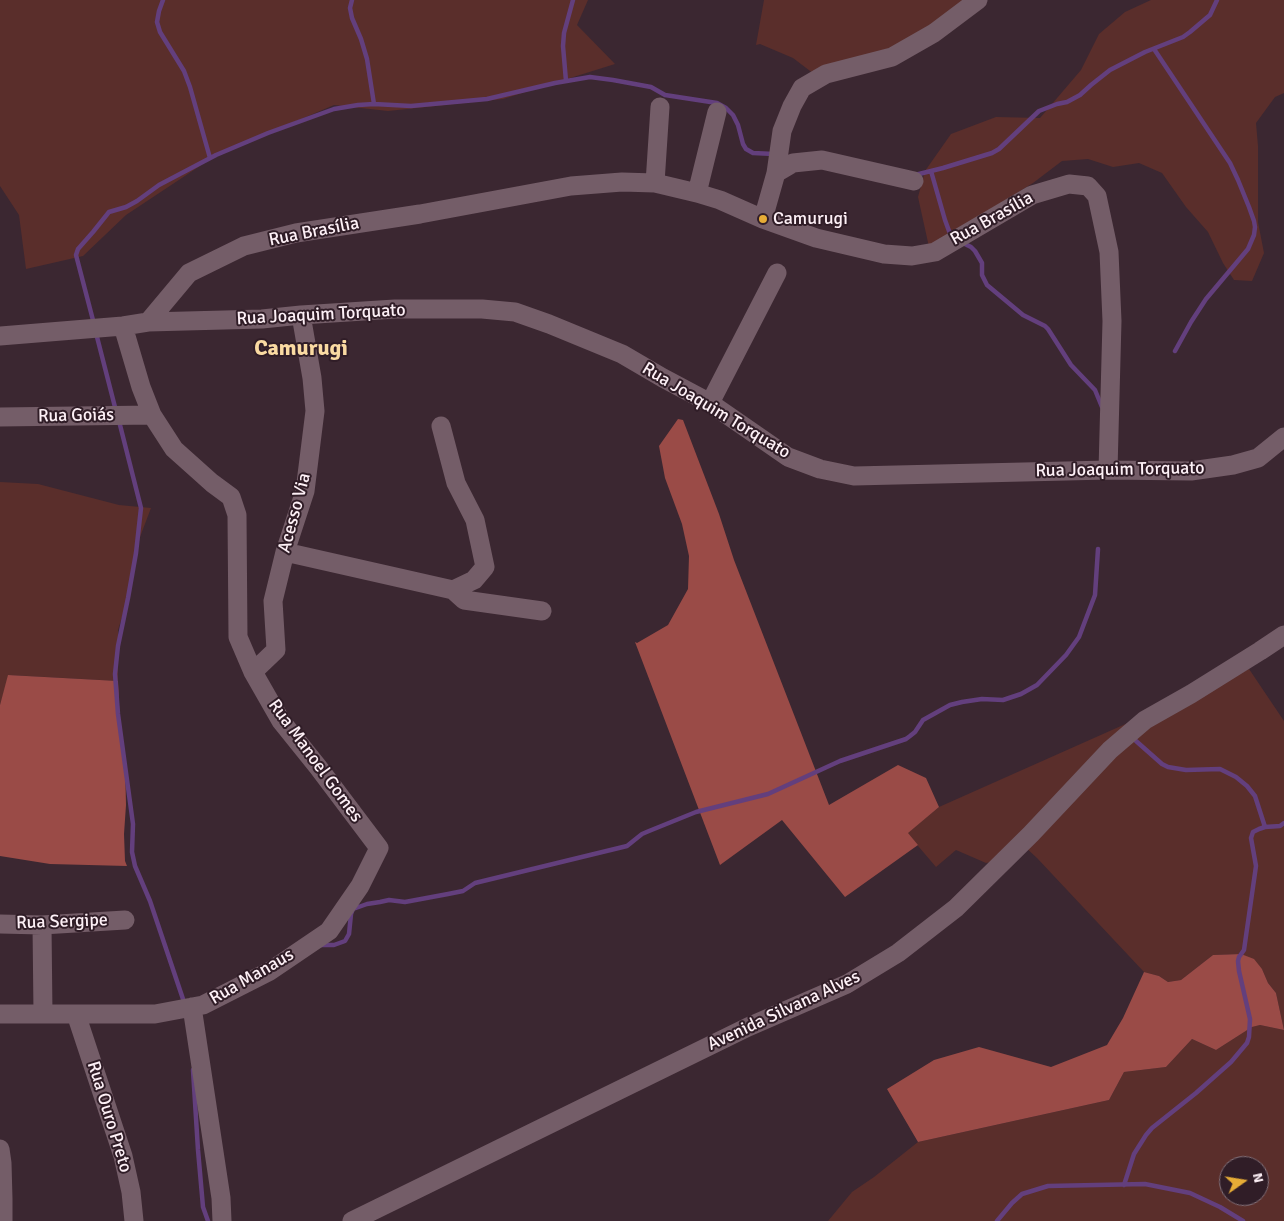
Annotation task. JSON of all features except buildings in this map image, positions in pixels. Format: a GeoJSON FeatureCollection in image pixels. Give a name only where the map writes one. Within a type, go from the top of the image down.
{"type":"FeatureCollection","features":[{"type":"Feature","properties":{"kind":"street"},"geometry":{"type":"LineString","coordinates":[[763,219],[776,174],[782,131],[802,88],[826,74],[892,57],[934,33],[972,3]]}},
{"type":"Feature","properties":{"kind":"street"},"geometry":{"type":"LineString","coordinates":[[655,183],[660,107]]}},
{"type":"Feature","properties":{"kind":"street"},"geometry":{"type":"LineString","coordinates":[[697,193],[717,112]]}},
{"type":"Feature","properties":{"kind":"street"},"geometry":{"type":"LineString","coordinates":[[776,174],[793,163],[822,160],[914,181]]}},
{"type":"Feature","properties":{"kind":"street","name":"Rua Brasília"},"geometry":{"type":"LineString","coordinates":[[148,322],[189,273],[244,246],[296,233],[420,214],[571,186],[622,182],[655,183],[720,200],[763,219],[816,238],[884,254],[912,256],[935,252],[1032,195],[1069,184],[1088,186],[1097,196],[1109,252],[1112,321],[1108,470]]}},
{"type":"Feature","properties":{"kind":"street"},"geometry":{"type":"LineString","coordinates":[[710,403],[777,273]]}},
{"type":"Feature","properties":{"kind":"street","name":"Rua Joaquim Torquato"},"geometry":{"type":"LineString","coordinates":[[148,322],[262,319],[395,309],[482,309],[515,312],[622,354],[710,403],[788,457],[820,469],[854,476],[1108,470],[1191,471],[1233,465],[1258,458],[1284,437]]}},
{"type":"Feature","properties":{"kind":"street","name":"Acesso Via"},"geometry":{"type":"LineString","coordinates":[[253,672],[276,650],[273,601],[285,552],[305,491],[315,411],[312,378],[301,315]]}},
{"type":"Feature","properties":{"kind":"street"},"geometry":{"type":"LineString","coordinates":[[0,336],[123,326],[148,322]]}},
{"type":"Feature","properties":{"kind":"street","name":"Rua Manoel Gomes"},"geometry":{"type":"LineString","coordinates":[[123,326],[141,387],[152,416],[174,449],[231,497],[237,515],[238,637],[253,672],[281,721],[379,848]]}},
{"type":"Feature","properties":{"kind":"street","name":"Rua Goiás"},"geometry":{"type":"LineString","coordinates":[[0,418],[152,416]]}},
{"type":"Feature","properties":{"kind":"street"},"geometry":{"type":"LineString","coordinates":[[441,426],[456,483],[475,520],[485,567],[474,580],[453,590]]}},
{"type":"Feature","properties":{"kind":"street"},"geometry":{"type":"LineString","coordinates":[[285,552],[453,590],[464,600],[542,611]]}},
{"type":"Feature","properties":{"kind":"street","name":"Avenida Silvana Alves"},"geometry":{"type":"LineString","coordinates":[[352,1221],[748,1027],[846,984],[898,953],[956,908],[1031,834],[1110,750],[1144,720],[1191,694],[1284,635]]}},
{"type":"Feature","properties":{"kind":"street","name":"Rua Manaus"},"geometry":{"type":"LineString","coordinates":[[0,1014],[155,1014],[203,1005],[270,971],[329,931],[360,886],[379,848]]}},
{"type":"Feature","properties":{"kind":"street","name":"Rua Sergipe"},"geometry":{"type":"LineString","coordinates":[[0,924],[42,925],[125,920]]}},
{"type":"Feature","properties":{"kind":"street"},"geometry":{"type":"LineString","coordinates":[[42,925],[43,1014]]}},
{"type":"Feature","properties":{"kind":"street"},"geometry":{"type":"LineString","coordinates":[[192,1007],[221,1198],[222,1221]]}},
{"type":"Feature","properties":{"kind":"street","name":"Rua Ouro Preto"},"geometry":{"type":"LineString","coordinates":[[76,1014],[123,1156],[131,1192],[134,1221]]}},
{"type":"Feature","properties":{"kind":"street"},"geometry":{"type":"LineString","coordinates":[[0,1149],[3,1221]]}},
{"type":"Feature","properties":{"kind":"shaded area"},"geometry":{"type":"Polygon","coordinates":[[[0,0],[588,0],[577,25],[615,64],[503,99],[388,111],[334,105],[215,156],[126,215],[83,256],[26,269],[19,215],[0,186],[0,0]]]}},
{"type":"Feature","properties":{"kind":"shaded area"},"geometry":{"type":"Polygon","coordinates":[[[764,0],[974,0],[918,38],[818,77],[793,58],[760,44],[756,45],[764,0]]]}},
{"type":"Feature","properties":{"kind":"shaded area"},"geometry":{"type":"Polygon","coordinates":[[[1151,0],[1284,0],[1284,93],[1275,97],[1256,123],[1258,146],[1258,222],[1264,253],[1252,281],[1234,280],[1223,263],[1208,232],[1186,207],[1162,173],[1139,163],[1113,167],[1088,159],[1062,161],[1033,183],[929,247],[918,197],[925,171],[951,134],[996,117],[1040,118],[1081,70],[1099,34],[1125,12],[1151,0]]]}},
{"type":"Feature","properties":{"kind":"shaded area"},"geometry":{"type":"Polygon","coordinates":[[[678,419],[683,420],[719,514],[734,560],[829,805],[898,765],[926,778],[939,807],[908,833],[918,845],[845,897],[782,820],[720,865],[635,642],[637,643],[668,625],[688,589],[689,556],[682,524],[665,478],[659,446],[678,419]]]}},
{"type":"Feature","properties":{"kind":"shaded area"},"geometry":{"type":"Polygon","coordinates":[[[0,482],[38,484],[119,505],[151,508],[140,537],[126,604],[118,630],[118,681],[9,675],[0,705],[0,482]]]}},
{"type":"Feature","properties":{"kind":"shaded area"},"geometry":{"type":"Polygon","coordinates":[[[1249,669],[1284,721],[1284,1030],[1276,993],[1268,983],[1262,969],[1241,954],[1213,955],[1181,980],[1168,982],[1159,976],[1144,972],[1024,846],[995,861],[986,863],[956,850],[936,867],[907,833],[939,807],[1249,669]]]}},
{"type":"Feature","properties":{"kind":"shaded area"},"geometry":{"type":"Polygon","coordinates":[[[8,675],[118,681],[120,729],[125,761],[126,805],[124,834],[125,861],[127,866],[50,864],[0,856],[0,705],[8,675]]]}},
{"type":"Feature","properties":{"kind":"shaded area"},"geometry":{"type":"Polygon","coordinates":[[[1241,954],[1254,959],[1276,993],[1284,1030],[1260,1025],[1252,1027],[1216,1050],[1192,1039],[1166,1067],[1124,1072],[1109,1100],[918,1142],[887,1089],[934,1060],[979,1047],[1051,1067],[1107,1045],[1123,1018],[1144,972],[1159,976],[1168,982],[1181,980],[1213,955],[1241,954]]]}},
{"type":"Feature","properties":{"kind":"shaded area"},"geometry":{"type":"Polygon","coordinates":[[[1260,1025],[1284,1030],[1284,1221],[828,1221],[852,1192],[918,1142],[1109,1100],[1124,1072],[1166,1067],[1192,1039],[1216,1050],[1252,1027],[1260,1025]]]}},
{"type":"Feature","properties":{"kind":"waterway"},"geometry":{"type":"LineString","coordinates":[[163,0],[157,22],[160,32],[184,71],[210,158]]}},
{"type":"Feature","properties":{"kind":"waterway"},"geometry":{"type":"LineString","coordinates":[[352,0],[350,8],[352,18],[367,59],[374,104]]}},
{"type":"Feature","properties":{"kind":"waterway"},"geometry":{"type":"LineString","coordinates":[[566,81],[563,46],[564,33],[573,0]]}},
{"type":"Feature","properties":{"kind":"waterway"},"geometry":{"type":"LineString","coordinates":[[915,175],[992,153],[999,149],[1039,111],[1067,102],[1080,95],[1110,70],[1145,52],[1183,37],[1210,15],[1217,0]]}},
{"type":"Feature","properties":{"kind":"waterway"},"geometry":{"type":"LineString","coordinates":[[1154,49],[1230,163],[1249,207],[1255,227],[1248,249],[1206,299],[1175,351]]}},
{"type":"Feature","properties":{"kind":"waterway"},"geometry":{"type":"LineString","coordinates":[[94,324],[76,255],[78,249],[109,212],[126,207],[159,185],[216,155],[268,133],[334,109],[358,105],[411,106],[487,99],[590,77],[651,87],[665,95],[717,103],[733,115],[746,149],[753,153],[774,154]]}},
{"type":"Feature","properties":{"kind":"waterway"},"geometry":{"type":"LineString","coordinates":[[931,171],[945,220],[953,236]]}},
{"type":"Feature","properties":{"kind":"waterway"},"geometry":{"type":"LineString","coordinates":[[961,242],[975,251],[982,263],[982,275],[987,285],[1023,315],[1048,329],[1071,365],[1095,390],[1102,407]]}},
{"type":"Feature","properties":{"kind":"waterway"},"geometry":{"type":"LineString","coordinates":[[96,333],[116,411]]}},
{"type":"Feature","properties":{"kind":"waterway"},"geometry":{"type":"LineString","coordinates":[[119,421],[141,508],[136,553],[118,646],[115,674],[118,714],[133,824],[132,852],[135,866],[150,901],[185,1005]]}},
{"type":"Feature","properties":{"kind":"waterway"},"geometry":{"type":"LineString","coordinates":[[320,945],[334,945],[345,941],[349,934],[353,909],[389,900],[405,902],[463,891],[475,883],[627,846],[642,834],[696,812],[768,794],[840,761],[906,739],[915,732],[923,720],[950,705],[982,699],[1003,700],[1021,694],[1037,685],[1066,655],[1079,637],[1095,595],[1098,549]]}},
{"type":"Feature","properties":{"kind":"waterway"},"geometry":{"type":"LineString","coordinates":[[1136,741],[1168,767],[1186,770],[1220,769],[1236,777],[1255,796],[1265,827]]}},
{"type":"Feature","properties":{"kind":"waterway"},"geometry":{"type":"LineString","coordinates":[[1124,1185],[1134,1154],[1152,1128],[1231,1062],[1247,1043],[1250,1019],[1238,961],[1244,950],[1256,866],[1251,838],[1253,832],[1259,829],[1280,826],[1284,823]]}},
{"type":"Feature","properties":{"kind":"waterway"},"geometry":{"type":"LineString","coordinates":[[193,1070],[203,1207],[208,1221]]}},
{"type":"Feature","properties":{"kind":"waterway"},"geometry":{"type":"LineString","coordinates":[[997,1221],[1022,1194],[1048,1186],[1145,1184],[1190,1193],[1220,1207],[1243,1221]]}},
{"type":"Feature","properties":{"kind":"place","name":"Camurugi"},"geometry":{"type":"Point","coordinates":[763,219]}},
{"type":"Feature","properties":{"kind":"district","name":"Camurugi"},"geometry":{"type":"Point","coordinates":[301,349]}}]}
